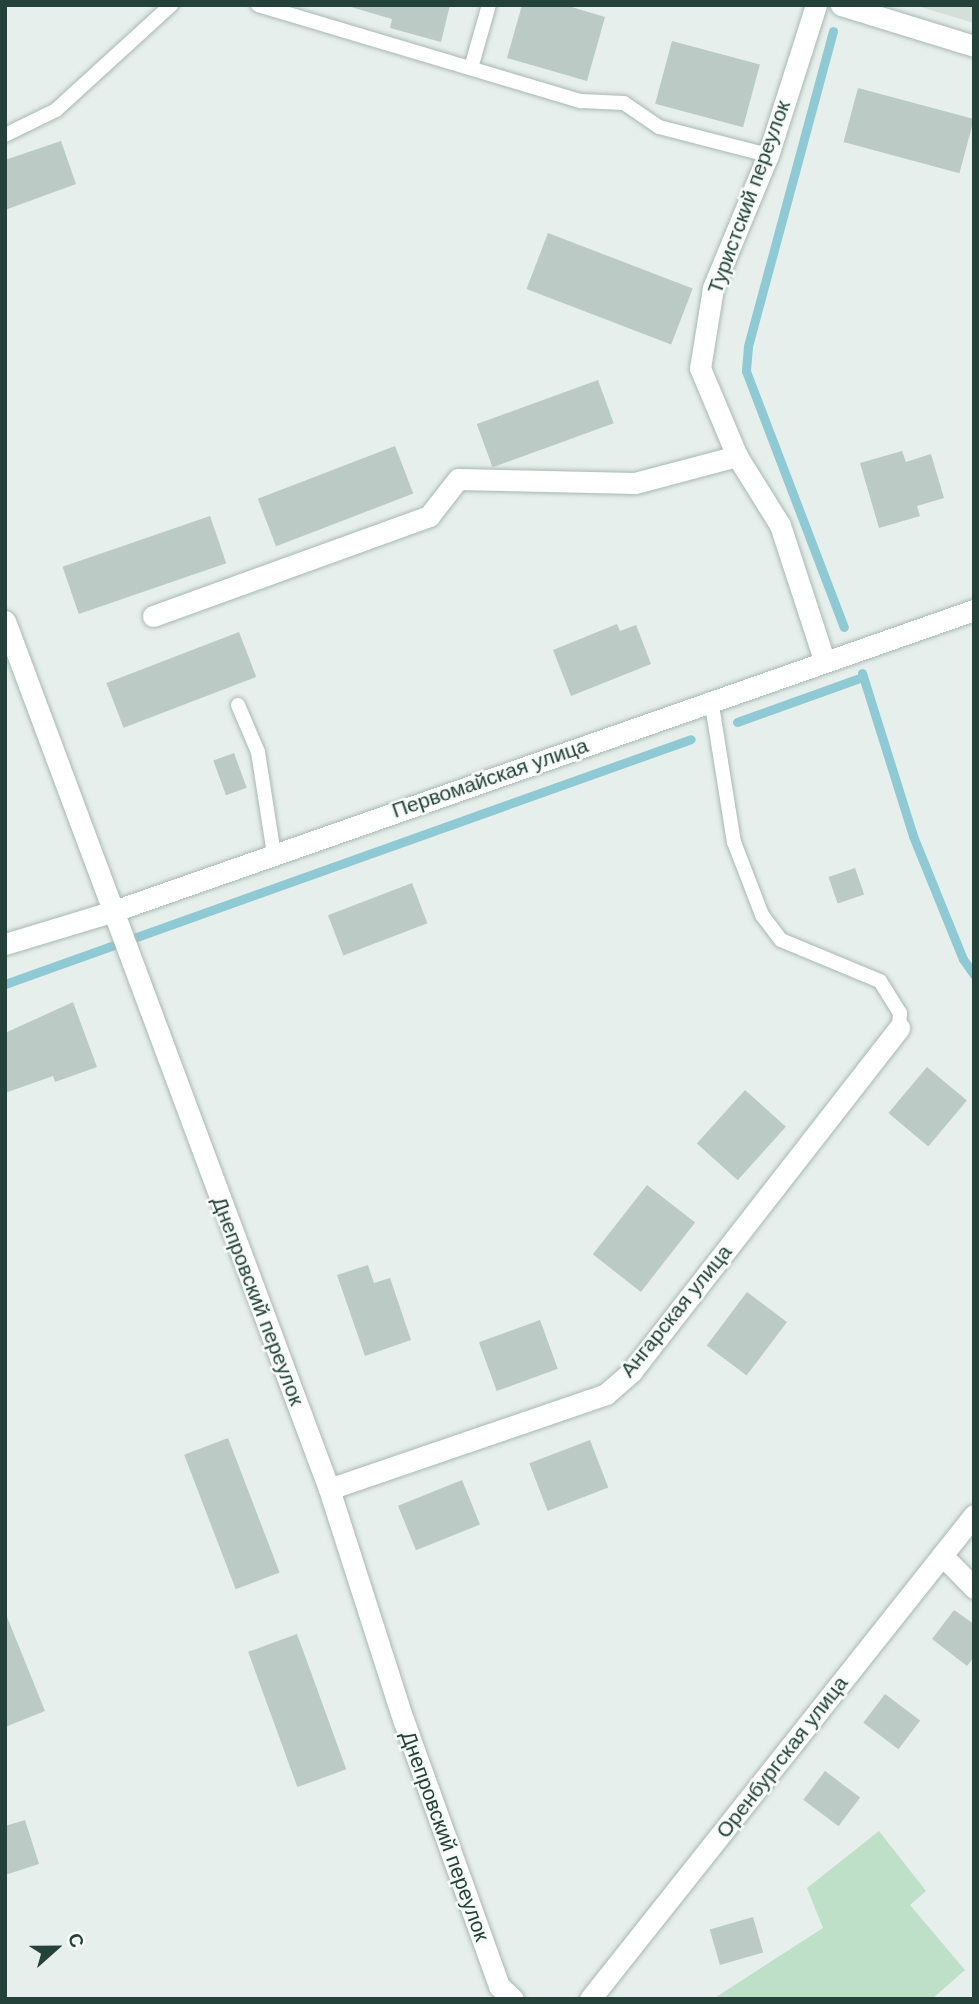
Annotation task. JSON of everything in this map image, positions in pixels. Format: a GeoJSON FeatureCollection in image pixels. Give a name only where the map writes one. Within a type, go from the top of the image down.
{"type":"FeatureCollection","features":[{"type":"Feature","properties":{"kind":"street","name":"Туристский переулок"},"geometry":{"type":"LineString","coordinates":[[816,5],[768,155],[713,288],[700,368],[737,456],[780,525],[824,660]]}},
{"type":"Feature","properties":{"kind":"street"},"geometry":{"type":"LineString","coordinates":[[841,5],[974,46]]}},
{"type":"Feature","properties":{"kind":"street"},"geometry":{"type":"LineString","coordinates":[[153,616],[429,516],[458,479],[635,483],[737,456]]}},
{"type":"Feature","properties":{"kind":"street","name":"Первомайская улица"},"geometry":{"type":"LineString","coordinates":[[5,944],[111,912],[711,699],[974,610]]}},
{"type":"Feature","properties":{"kind":"street","name":"Днепровский переулок"},"geometry":{"type":"LineString","coordinates":[[5,621],[111,912],[329,1489],[403,1719],[506,1992]]}},
{"type":"Feature","properties":{"kind":"street","name":"Ангарская улица"},"geometry":{"type":"LineString","coordinates":[[329,1489],[606,1394],[632,1371],[899,1028]]}},
{"type":"Feature","properties":{"kind":"street","name":"Оренбургская улица"},"geometry":{"type":"LineString","coordinates":[[590,1999],[974,1515]]}},
{"type":"Feature","properties":{"kind":"street"},"geometry":{"type":"LineString","coordinates":[[942,1555],[974,1588]]}},
{"type":"Feature","properties":{"kind":"lane"},"geometry":{"type":"LineString","coordinates":[[5,135],[56,110],[171,5]]}},
{"type":"Feature","properties":{"kind":"lane"},"geometry":{"type":"LineString","coordinates":[[258,5],[581,101],[624,103],[659,127],[768,155]]}},
{"type":"Feature","properties":{"kind":"lane"},"geometry":{"type":"LineString","coordinates":[[471,68],[489,5]]}},
{"type":"Feature","properties":{"kind":"lane"},"geometry":{"type":"LineString","coordinates":[[711,699],[734,842],[762,915],[781,940],[880,981],[900,1013],[899,1028]]}},
{"type":"Feature","properties":{"kind":"lane"},"geometry":{"type":"LineString","coordinates":[[238,705],[258,752],[274,854]]}},
{"type":"Feature","properties":{"kind":"shaded area"},"geometry":{"type":"Polygon","coordinates":[[[914,5],[974,5],[974,23],[914,5]]]}},
{"type":"Feature","properties":{"kind":"green space"},"geometry":{"type":"Polygon","coordinates":[[[879,1831],[926,1891],[910,1905],[965,1970],[932,1999],[713,1999],[823,1928],[807,1888],[879,1831]]]}},
{"type":"Feature","properties":{"kind":"building"},"geometry":{"type":"Polygon","coordinates":[[[344,5],[450,5],[441,42],[390,28],[392,19],[344,5]]]}},
{"type":"Feature","properties":{"kind":"building"},"geometry":{"type":"Polygon","coordinates":[[[522,5],[565,5],[605,17],[587,81],[507,58],[522,5]]]}},
{"type":"Feature","properties":{"kind":"building"},"geometry":{"type":"Polygon","coordinates":[[[672,41],[760,65],[743,127],[655,104],[672,41]]]}},
{"type":"Feature","properties":{"kind":"building"},"geometry":{"type":"Polygon","coordinates":[[[858,88],[974,119],[959,173],[844,142],[858,88]]]}},
{"type":"Feature","properties":{"kind":"building"},"geometry":{"type":"Polygon","coordinates":[[[61,141],[76,184],[5,210],[5,160],[61,141]]]}},
{"type":"Feature","properties":{"kind":"building"},"geometry":{"type":"Polygon","coordinates":[[[548,233],[693,289],[671,345],[526,289],[548,233]]]}},
{"type":"Feature","properties":{"kind":"building"},"geometry":{"type":"Polygon","coordinates":[[[598,380],[614,423],[493,467],[477,424],[598,380]]]}},
{"type":"Feature","properties":{"kind":"building"},"geometry":{"type":"Polygon","coordinates":[[[395,446],[413,494],[276,546],[258,499],[395,446]]]}},
{"type":"Feature","properties":{"kind":"building"},"geometry":{"type":"Polygon","coordinates":[[[902,451],[906,462],[931,454],[944,498],[917,506],[920,516],[879,528],[860,463],[902,451]]]}},
{"type":"Feature","properties":{"kind":"building"},"geometry":{"type":"Polygon","coordinates":[[[210,516],[226,563],[79,614],[62,567],[210,516]]]}},
{"type":"Feature","properties":{"kind":"building"},"geometry":{"type":"Polygon","coordinates":[[[617,624],[620,631],[636,625],[651,664],[571,696],[553,650],[617,624]]]}},
{"type":"Feature","properties":{"kind":"building"},"geometry":{"type":"Polygon","coordinates":[[[239,632],[256,677],[124,728],[106,683],[239,632]]]}},
{"type":"Feature","properties":{"kind":"building"},"geometry":{"type":"Polygon","coordinates":[[[234,753],[247,788],[226,795],[213,761],[234,753]]]}},
{"type":"Feature","properties":{"kind":"building"},"geometry":{"type":"Polygon","coordinates":[[[855,868],[864,894],[838,904],[829,877],[855,868]]]}},
{"type":"Feature","properties":{"kind":"building"},"geometry":{"type":"Polygon","coordinates":[[[412,883],[427,923],[343,955],[328,915],[412,883]]]}},
{"type":"Feature","properties":{"kind":"building"},"geometry":{"type":"Polygon","coordinates":[[[73,1002],[97,1067],[55,1082],[53,1076],[5,1093],[5,1033],[73,1002]]]}},
{"type":"Feature","properties":{"kind":"building"},"geometry":{"type":"Polygon","coordinates":[[[927,1067],[967,1100],[928,1146],[888,1113],[927,1067]]]}},
{"type":"Feature","properties":{"kind":"building"},"geometry":{"type":"Polygon","coordinates":[[[745,1090],[786,1127],[738,1180],[697,1144],[745,1090]]]}},
{"type":"Feature","properties":{"kind":"building"},"geometry":{"type":"Polygon","coordinates":[[[647,1185],[695,1223],[641,1292],[593,1254],[647,1185]]]}},
{"type":"Feature","properties":{"kind":"building"},"geometry":{"type":"Polygon","coordinates":[[[368,1265],[374,1283],[390,1278],[411,1340],[365,1356],[337,1275],[368,1265]]]}},
{"type":"Feature","properties":{"kind":"building"},"geometry":{"type":"Polygon","coordinates":[[[747,1292],[787,1322],[747,1376],[707,1346],[747,1292]]]}},
{"type":"Feature","properties":{"kind":"building"},"geometry":{"type":"Polygon","coordinates":[[[540,1320],[558,1369],[497,1391],[479,1342],[540,1320]]]}},
{"type":"Feature","properties":{"kind":"building"},"geometry":{"type":"Polygon","coordinates":[[[228,1438],[280,1572],[236,1589],[184,1455],[228,1438]]]}},
{"type":"Feature","properties":{"kind":"building"},"geometry":{"type":"Polygon","coordinates":[[[590,1440],[608,1488],[548,1511],[529,1463],[590,1440]]]}},
{"type":"Feature","properties":{"kind":"building"},"geometry":{"type":"Polygon","coordinates":[[[462,1480],[480,1525],[416,1550],[398,1506],[462,1480]]]}},
{"type":"Feature","properties":{"kind":"building"},"geometry":{"type":"Polygon","coordinates":[[[954,1610],[974,1624],[974,1657],[967,1666],[932,1639],[954,1610]]]}},
{"type":"Feature","properties":{"kind":"building"},"geometry":{"type":"Polygon","coordinates":[[[5,1612],[45,1711],[5,1727],[5,1612]]]}},
{"type":"Feature","properties":{"kind":"building"},"geometry":{"type":"Polygon","coordinates":[[[297,1634],[346,1769],[297,1787],[248,1652],[297,1634]]]}},
{"type":"Feature","properties":{"kind":"building"},"geometry":{"type":"Polygon","coordinates":[[[885,1694],[920,1720],[898,1749],[863,1723],[885,1694]]]}},
{"type":"Feature","properties":{"kind":"building"},"geometry":{"type":"Polygon","coordinates":[[[825,1771],[860,1797],[838,1826],[803,1800],[825,1771]]]}},
{"type":"Feature","properties":{"kind":"building"},"geometry":{"type":"Polygon","coordinates":[[[25,1820],[39,1864],[5,1875],[5,1826],[25,1820]]]}},
{"type":"Feature","properties":{"kind":"building"},"geometry":{"type":"Polygon","coordinates":[[[753,1917],[763,1953],[720,1965],[710,1929],[753,1917]]]}},
{"type":"Feature","properties":{"kind":"waterway"},"geometry":{"type":"LineString","coordinates":[[833,31],[748,347],[746,371],[844,627]]}},
{"type":"Feature","properties":{"kind":"waterway"},"geometry":{"type":"LineString","coordinates":[[862,673],[913,836],[963,959],[974,975]]}},
{"type":"Feature","properties":{"kind":"waterway"},"geometry":{"type":"LineString","coordinates":[[737,722],[863,677]]}},
{"type":"Feature","properties":{"kind":"waterway"},"geometry":{"type":"LineString","coordinates":[[5,984],[691,739]]}}]}
